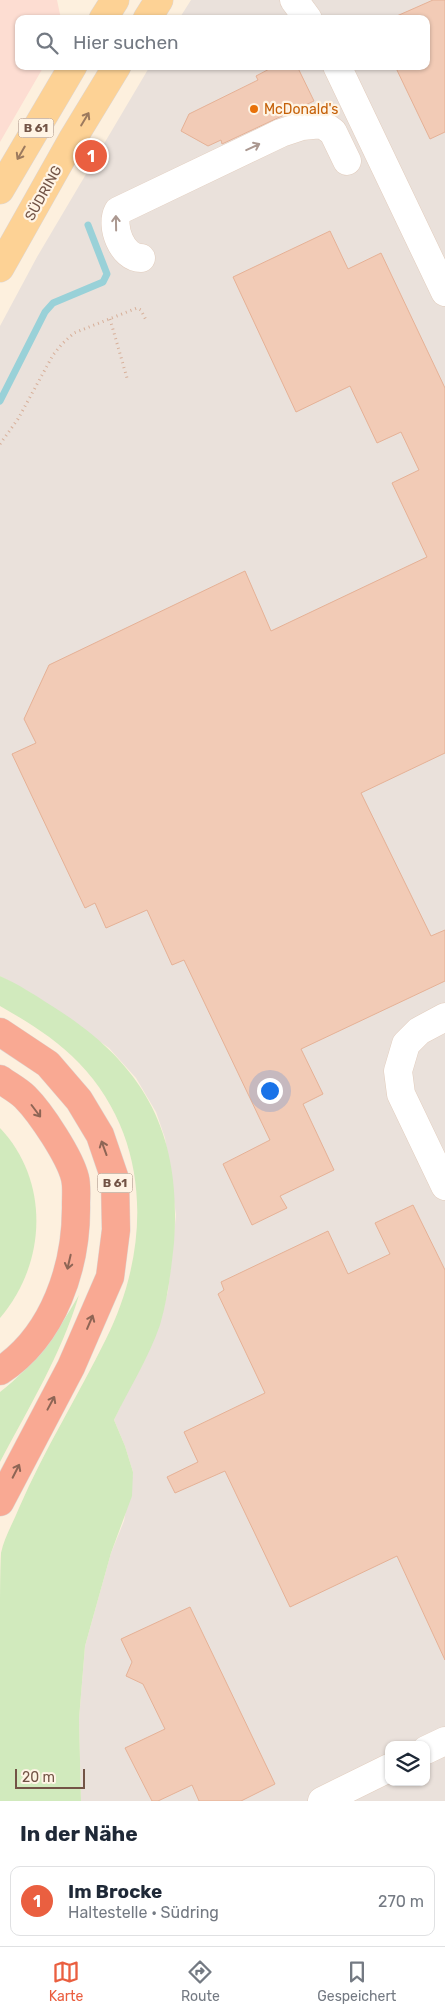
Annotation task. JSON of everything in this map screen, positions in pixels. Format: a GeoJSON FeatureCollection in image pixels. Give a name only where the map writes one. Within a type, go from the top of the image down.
{"type":"FeatureCollection","features":[{"type":"Feature","properties":{"kind":"highway","name":"B 61"},"geometry":{"type":"LineString","coordinates":[[0,1032],[48,1064],[79,1100],[100,1135],[115,1179],[116,1230],[110,1277],[71,1367],[0,1502]]}},
{"type":"Feature","properties":{"kind":"highway"},"geometry":{"type":"LineString","coordinates":[[0,1079],[25,1097],[54,1135],[75,1178],[76,1232],[63,1289],[35,1338],[17,1360],[0,1371]]}},
{"type":"Feature","properties":{"kind":"main road"},"geometry":{"type":"LineString","coordinates":[[106,15],[115,0]]}},
{"type":"Feature","properties":{"kind":"main road"},"geometry":{"type":"LineString","coordinates":[[150,15],[159,0]]}},
{"type":"Feature","properties":{"kind":"main road","name":"B 61"},"geometry":{"type":"LineString","coordinates":[[0,190],[72,70]]}},
{"type":"Feature","properties":{"kind":"main road","name":"SÜDRING"},"geometry":{"type":"LineString","coordinates":[[0,268],[115,70]]}},
{"type":"Feature","properties":{"kind":"street"},"geometry":{"type":"LineString","coordinates":[[294,0],[305,15]]}},
{"type":"Feature","properties":{"kind":"street"},"geometry":{"type":"LineString","coordinates":[[339,70],[445,292]]}},
{"type":"Feature","properties":{"kind":"street"},"geometry":{"type":"LineString","coordinates":[[141,258],[134,258],[127,254],[117,233],[115,216],[118,211],[247,149],[281,133],[316,123],[329,128],[333,132],[346,161]]}},
{"type":"Feature","properties":{"kind":"street"},"geometry":{"type":"LineString","coordinates":[[445,1017],[419,1031],[406,1044],[398,1071],[401,1094],[445,1186]]}},
{"type":"Feature","properties":{"kind":"street"},"geometry":{"type":"LineString","coordinates":[[430,1748],[445,1741]]}},
{"type":"Feature","properties":{"kind":"street"},"geometry":{"type":"LineString","coordinates":[[322,1801],[385,1770]]}},
{"type":"Feature","properties":{"kind":"path"},"geometry":{"type":"LineString","coordinates":[[0,444],[18,419],[53,355],[74,334],[137,308],[141,310],[148,322]]}},
{"type":"Feature","properties":{"kind":"path"},"geometry":{"type":"LineString","coordinates":[[110,319],[127,378]]}},
{"type":"Feature","properties":{"kind":"shaded area"},"geometry":{"type":"Polygon","coordinates":[[[0,0],[57,0],[60,15],[15,15],[15,70],[42,70],[0,142],[0,0]]]}},
{"type":"Feature","properties":{"kind":"shaded area"},"geometry":{"type":"Polygon","coordinates":[[[191,0],[445,0],[445,1801],[81,1801],[79,1719],[85,1646],[111,1553],[124,1521],[133,1472],[114,1420],[159,1326],[168,1291],[176,1215],[165,1138],[156,1112],[136,1078],[109,1048],[31,993],[0,976],[0,326],[37,257],[148,70],[430,70],[430,15],[182,15],[191,0]]]}},
{"type":"Feature","properties":{"kind":"green space"},"geometry":{"type":"Polygon","coordinates":[[[0,976],[20,986],[84,1028],[111,1052],[134,1077],[151,1105],[163,1135],[171,1168],[175,1204],[174,1243],[165,1305],[160,1325],[114,1420],[133,1472],[132,1496],[111,1553],[85,1646],[79,1719],[81,1801],[0,1801],[1,1553],[6,1536],[29,1486],[106,1339],[121,1304],[131,1269],[136,1232],[137,1196],[131,1160],[120,1126],[103,1093],[79,1063],[61,1046],[0,1006],[0,976]]]}},
{"type":"Feature","properties":{"kind":"green space"},"geometry":{"type":"Polygon","coordinates":[[[0,1128],[16,1149],[28,1172],[34,1197],[36,1222],[34,1248],[27,1273],[16,1296],[0,1318],[0,1128]]]}},
{"type":"Feature","properties":{"kind":"green space"},"geometry":{"type":"Polygon","coordinates":[[[79,1295],[54,1360],[0,1462],[0,1392],[24,1371],[44,1348],[79,1295]]]}},
{"type":"Feature","properties":{"kind":"building"},"geometry":{"type":"Polygon","coordinates":[[[433,0],[445,0],[445,132],[430,139],[397,70],[430,70],[430,15],[399,15],[433,0]]]}},
{"type":"Feature","properties":{"kind":"building"},"geometry":{"type":"Polygon","coordinates":[[[267,70],[299,70],[314,101],[222,144],[221,140],[208,146],[181,131],[189,114],[258,80],[256,76],[267,70]]]}},
{"type":"Feature","properties":{"kind":"building"},"geometry":{"type":"Polygon","coordinates":[[[330,231],[348,269],[381,253],[445,388],[445,753],[361,793],[431,936],[445,930],[445,981],[301,1049],[323,1094],[303,1104],[334,1170],[280,1196],[287,1208],[252,1225],[223,1164],[270,1140],[184,960],[172,965],[147,910],[106,928],[95,903],[85,908],[12,754],[36,743],[24,719],[49,665],[245,571],[271,631],[427,557],[392,483],[419,470],[401,432],[377,443],[350,386],[296,412],[233,277],[330,231]]]}},
{"type":"Feature","properties":{"kind":"building"},"geometry":{"type":"Polygon","coordinates":[[[413,1205],[445,1270],[445,1660],[397,1556],[290,1607],[225,1471],[175,1493],[167,1477],[198,1462],[184,1432],[265,1393],[218,1294],[224,1290],[221,1282],[328,1231],[348,1274],[390,1254],[375,1223],[413,1205]]]}},
{"type":"Feature","properties":{"kind":"building"},"geometry":{"type":"Polygon","coordinates":[[[190,1607],[275,1784],[241,1801],[199,1801],[192,1785],[158,1801],[152,1801],[125,1748],[165,1729],[143,1684],[126,1676],[132,1662],[121,1639],[190,1607]]]}},
{"type":"Feature","properties":{"kind":"waterway"},"geometry":{"type":"LineString","coordinates":[[0,401],[45,312],[53,303],[103,282],[107,274],[88,225]]}},
{"type":"Feature","properties":{"kind":"place","name":"McDonald's"},"geometry":{"type":"Point","coordinates":[254,109]}},
{"type":"Feature","properties":{"kind":"place","name":"Im Brocke"},"geometry":{"type":"Point","coordinates":[91,156]}}]}
